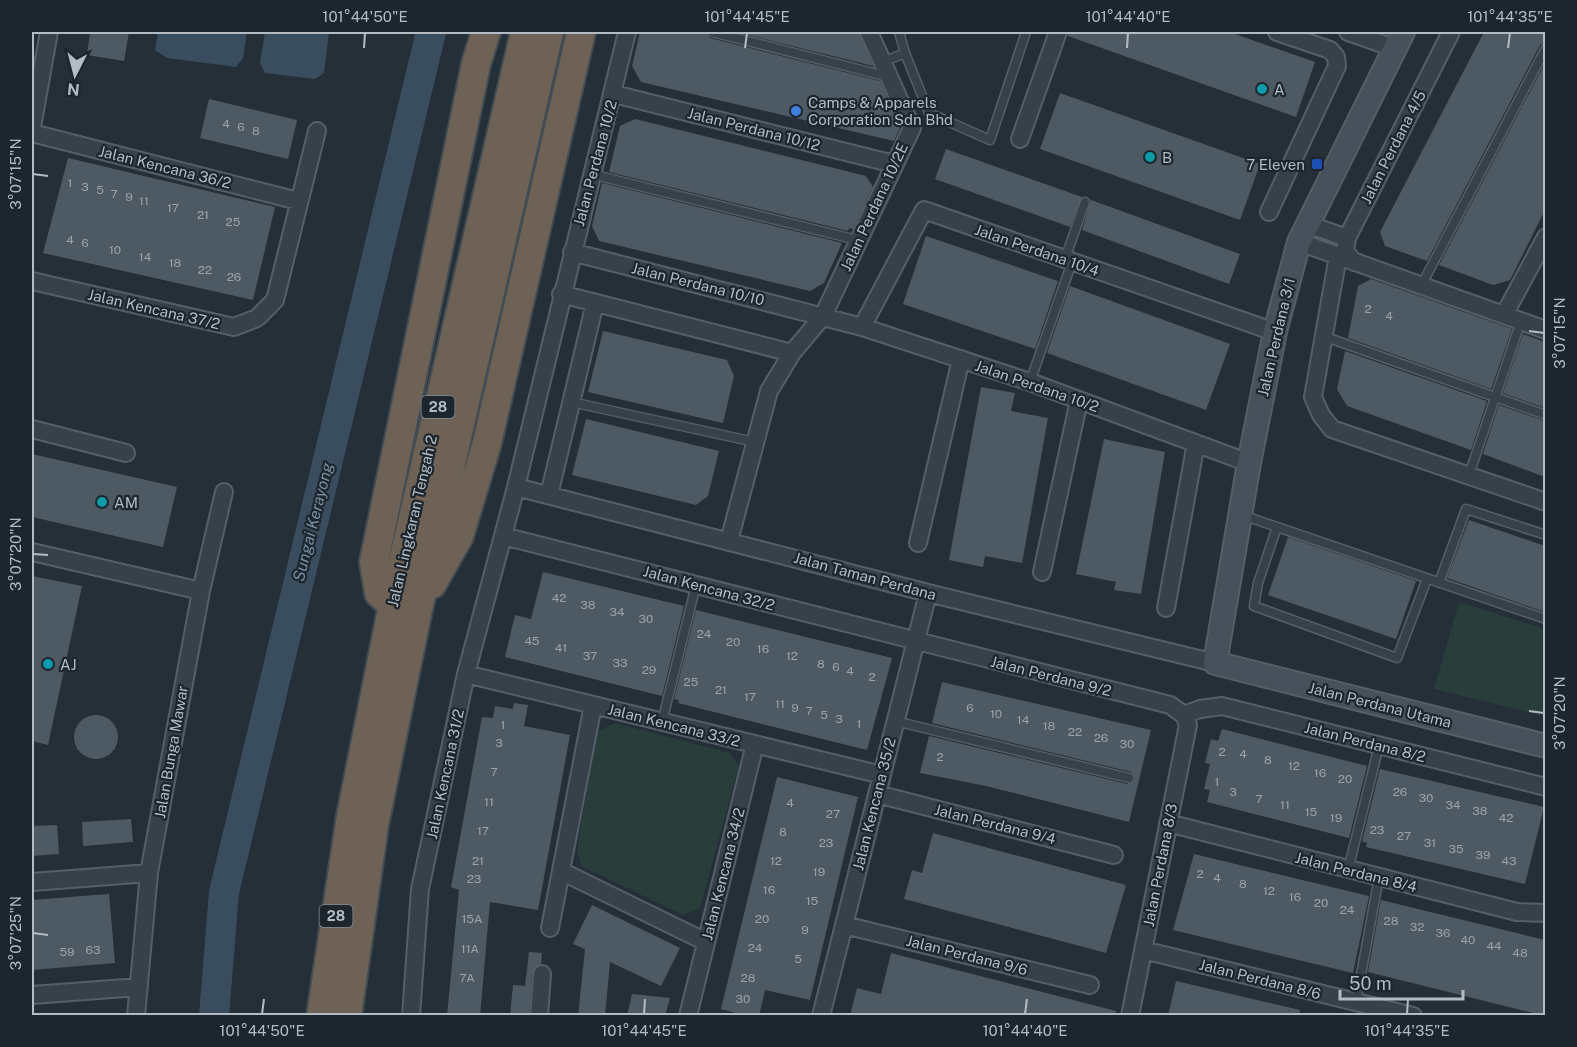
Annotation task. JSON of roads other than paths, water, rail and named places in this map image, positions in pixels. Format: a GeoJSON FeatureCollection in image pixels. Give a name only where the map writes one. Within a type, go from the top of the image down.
{"type":"FeatureCollection","features":[{"type":"Feature","properties":{"kind":"highway"},"geometry":{"type":"LineString","coordinates":[[475,32],[476,64]]}},
{"type":"Feature","properties":{"kind":"highway"},"geometry":{"type":"LineString","coordinates":[[486,32],[476,64],[374,562],[379,593],[406,607],[459,537],[487,443],[581,32]]}},
{"type":"Feature","properties":{"kind":"highway","name":"Jalan Lingkaran Tengah 2"},"geometry":{"type":"LineString","coordinates":[[321,1016],[351,816],[406,607],[495,212],[525,32]]}},
{"type":"Feature","properties":{"kind":"highway","name":"Jalan Lingkaran Tengah 2"},"geometry":{"type":"LineString","coordinates":[[495,212],[549,32]]}},
{"type":"Feature","properties":{"kind":"highway","name":"Jalan Lingkaran Tengah 2"},"geometry":{"type":"LineString","coordinates":[[347,1016],[406,607]]}},
{"type":"Feature","properties":{"kind":"street"},"geometry":{"type":"LineString","coordinates":[[32,126],[49,32]]}},
{"type":"Feature","properties":{"kind":"street","name":"Jalan Perdana 10/2"},"geometry":{"type":"LineString","coordinates":[[502,536],[516,487],[591,174],[614,94],[627,32]]}},
{"type":"Feature","properties":{"kind":"street","name":"Jalan Perdana 10/2E"},"geometry":{"type":"LineString","coordinates":[[824,316],[857,240],[912,128],[869,32]]}},
{"type":"Feature","properties":{"kind":"street"},"geometry":{"type":"LineString","coordinates":[[1020,139],[1058,32]]}},
{"type":"Feature","properties":{"kind":"street"},"geometry":{"type":"LineString","coordinates":[[1269,212],[1337,66],[1336,57],[1330,50],[1277,32]]}},
{"type":"Feature","properties":{"kind":"street","name":"Jalan Perdana 4/5"},"geometry":{"type":"LineString","coordinates":[[1347,238],[1451,32]]}},
{"type":"Feature","properties":{"kind":"street"},"geometry":{"type":"LineString","coordinates":[[1358,33],[1399,40]]}},
{"type":"Feature","properties":{"kind":"street","name":"Jalan Perdana 3/1"},"geometry":{"type":"LineString","coordinates":[[1215,663],[1239,514],[1275,332],[1303,233],[1399,40]]}},
{"type":"Feature","properties":{"kind":"street","name":"Jalan Perdana 10/12"},"geometry":{"type":"LineString","coordinates":[[614,94],[894,164]]}},
{"type":"Feature","properties":{"kind":"street","name":"Jalan Kencana 37/2"},"geometry":{"type":"LineString","coordinates":[[32,281],[234,327],[257,318],[275,300],[317,131]]}},
{"type":"Feature","properties":{"kind":"street","name":"Jalan Kencana 36/2"},"geometry":{"type":"LineString","coordinates":[[32,133],[298,201]]}},
{"type":"Feature","properties":{"kind":"street","name":"Jalan Perdana 10/4"},"geometry":{"type":"LineString","coordinates":[[862,327],[924,210],[1275,332]]}},
{"type":"Feature","properties":{"kind":"street"},"geometry":{"type":"LineString","coordinates":[[1303,233],[1347,238],[1345,251],[1354,262]]}},
{"type":"Feature","properties":{"kind":"street"},"geometry":{"type":"LineString","coordinates":[[1303,233],[1338,256],[1545,330]]}},
{"type":"Feature","properties":{"kind":"street"},"geometry":{"type":"LineString","coordinates":[[1504,315],[1545,237]]}},
{"type":"Feature","properties":{"kind":"street","name":"Jalan Perdana 10/10"},"geometry":{"type":"LineString","coordinates":[[572,252],[824,316]]}},
{"type":"Feature","properties":{"kind":"street"},"geometry":{"type":"LineString","coordinates":[[1338,256],[1313,397],[1321,415],[1332,429],[1545,502]]}},
{"type":"Feature","properties":{"kind":"street"},"geometry":{"type":"LineString","coordinates":[[561,294],[792,353]]}},
{"type":"Feature","properties":{"kind":"street"},"geometry":{"type":"LineString","coordinates":[[549,495],[595,303]]}},
{"type":"Feature","properties":{"kind":"street"},"geometry":{"type":"LineString","coordinates":[[729,541],[769,391],[792,353],[824,316]]}},
{"type":"Feature","properties":{"kind":"street","name":"Jalan Perdana 10/2"},"geometry":{"type":"LineString","coordinates":[[824,316],[1030,382],[1249,463]]}},
{"type":"Feature","properties":{"kind":"street"},"geometry":{"type":"LineString","coordinates":[[918,543],[961,359]]}},
{"type":"Feature","properties":{"kind":"street"},"geometry":{"type":"LineString","coordinates":[[1042,572],[1079,400]]}},
{"type":"Feature","properties":{"kind":"street"},"geometry":{"type":"LineString","coordinates":[[32,429],[126,453]]}},
{"type":"Feature","properties":{"kind":"street"},"geometry":{"type":"LineString","coordinates":[[1166,608],[1196,443]]}},
{"type":"Feature","properties":{"kind":"street","name":"Jalan Taman Perdana"},"geometry":{"type":"LineString","coordinates":[[516,487],[928,593],[1215,663]]}},
{"type":"Feature","properties":{"kind":"street","name":"Jalan Bunga Mawar"},"geometry":{"type":"LineString","coordinates":[[136,1016],[149,873],[201,591],[224,492]]}},
{"type":"Feature","properties":{"kind":"street","name":"Jalan Kencana 32/2"},"geometry":{"type":"LineString","coordinates":[[502,536],[696,584],[915,643]]}},
{"type":"Feature","properties":{"kind":"street","name":"Jalan Kencana 31/2"},"geometry":{"type":"LineString","coordinates":[[411,1016],[420,889],[466,674],[502,536]]}},
{"type":"Feature","properties":{"kind":"street"},"geometry":{"type":"LineString","coordinates":[[32,552],[201,591]]}},
{"type":"Feature","properties":{"kind":"street","name":"Jalan Kencana 35/2"},"geometry":{"type":"LineString","coordinates":[[821,1016],[928,593]]}},
{"type":"Feature","properties":{"kind":"street","name":"Jalan Perdana 9/2"},"geometry":{"type":"LineString","coordinates":[[915,643],[1170,705],[1184,715]]}},
{"type":"Feature","properties":{"kind":"street","name":"Jalan Perdana Utama"},"geometry":{"type":"LineString","coordinates":[[1215,663],[1545,746]]}},
{"type":"Feature","properties":{"kind":"street","name":"Jalan Kencana 33/2"},"geometry":{"type":"LineString","coordinates":[[466,674],[882,776]]}},
{"type":"Feature","properties":{"kind":"street"},"geometry":{"type":"LineString","coordinates":[[550,928],[593,705]]}},
{"type":"Feature","properties":{"kind":"street","name":"Jalan Perdana 8/2"},"geometry":{"type":"LineString","coordinates":[[1184,715],[1200,709],[1222,706],[1545,787]]}},
{"type":"Feature","properties":{"kind":"street","name":"Jalan Perdana 8/3"},"geometry":{"type":"LineString","coordinates":[[1130,1016],[1188,725],[1184,715]]}},
{"type":"Feature","properties":{"kind":"street","name":"Jalan Kencana 34/2"},"geometry":{"type":"LineString","coordinates":[[690,1010],[755,744]]}},
{"type":"Feature","properties":{"kind":"street","name":"Jalan Perdana 9/4"},"geometry":{"type":"LineString","coordinates":[[877,794],[1114,855]]}},
{"type":"Feature","properties":{"kind":"street","name":"Jalan Perdana 8/4"},"geometry":{"type":"LineString","coordinates":[[1168,823],[1516,912],[1545,913]]}},
{"type":"Feature","properties":{"kind":"street"},"geometry":{"type":"LineString","coordinates":[[561,871],[706,942]]}},
{"type":"Feature","properties":{"kind":"street"},"geometry":{"type":"LineString","coordinates":[[32,882],[149,873]]}},
{"type":"Feature","properties":{"kind":"street","name":"Jalan Perdana 9/6"},"geometry":{"type":"LineString","coordinates":[[844,925],[1090,985]]}},
{"type":"Feature","properties":{"kind":"street","name":"Jalan Perdana 8/6"},"geometry":{"type":"LineString","coordinates":[[1143,951],[1365,1008],[1413,1016]]}},
{"type":"Feature","properties":{"kind":"street"},"geometry":{"type":"LineString","coordinates":[[539,1016],[542,974]]}},
{"type":"Feature","properties":{"kind":"street"},"geometry":{"type":"LineString","coordinates":[[32,995],[139,987]]}},
{"type":"Feature","properties":{"kind":"lane"},"geometry":{"type":"LineString","coordinates":[[712,32],[886,69],[905,53]]}},
{"type":"Feature","properties":{"kind":"lane"},"geometry":{"type":"LineString","coordinates":[[899,32],[929,113],[990,140],[1026,32]]}},
{"type":"Feature","properties":{"kind":"lane"},"geometry":{"type":"LineString","coordinates":[[1421,286],[1545,48]]}},
{"type":"Feature","properties":{"kind":"lane"},"geometry":{"type":"LineString","coordinates":[[591,174],[857,240]]}},
{"type":"Feature","properties":{"kind":"lane"},"geometry":{"type":"LineString","coordinates":[[1030,382],[1085,202]]}},
{"type":"Feature","properties":{"kind":"lane"},"geometry":{"type":"LineString","coordinates":[[1469,475],[1521,321]]}},
{"type":"Feature","properties":{"kind":"lane"},"geometry":{"type":"LineString","coordinates":[[1323,336],[1545,415]]}},
{"type":"Feature","properties":{"kind":"lane"},"geometry":{"type":"LineString","coordinates":[[571,402],[754,442]]}},
{"type":"Feature","properties":{"kind":"lane"},"geometry":{"type":"LineString","coordinates":[[1439,583],[1466,509],[1545,535]]}},
{"type":"Feature","properties":{"kind":"lane"},"geometry":{"type":"LineString","coordinates":[[1239,514],[1545,619]]}},
{"type":"Feature","properties":{"kind":"lane"},"geometry":{"type":"LineString","coordinates":[[1277,527],[1257,583],[1254,606],[1397,658],[1427,579]]}},
{"type":"Feature","properties":{"kind":"lane"},"geometry":{"type":"LineString","coordinates":[[662,722],[696,584]]}},
{"type":"Feature","properties":{"kind":"lane"},"geometry":{"type":"LineString","coordinates":[[896,721],[1129,778]]}},
{"type":"Feature","properties":{"kind":"lane"},"geometry":{"type":"LineString","coordinates":[[1348,870],[1379,746]]}},
{"type":"Feature","properties":{"kind":"lane"},"geometry":{"type":"LineString","coordinates":[[1365,1008],[1378,877]]}},
{"type":"Feature","properties":{"kind":"water"},"geometry":{"type":"Polygon","coordinates":[[[158,32],[247,32],[243,58],[236,67],[167,58],[155,50],[158,32]]]}},
{"type":"Feature","properties":{"kind":"water"},"geometry":{"type":"Polygon","coordinates":[[[265,32],[329,32],[324,73],[315,79],[265,73],[260,63],[265,32]]]}},
{"type":"Feature","properties":{"kind":"waterway","name":"Sungai Kerayong"},"geometry":{"type":"LineString","coordinates":[[214,1016],[224,892],[431,32]]}},
{"type":"Feature","properties":{"kind":"place","name":"A"},"geometry":{"type":"Point","coordinates":[1262,89]}},
{"type":"Feature","properties":{"kind":"place","name":"Camps & Apparels Corporation Sdn Bhd"},"geometry":{"type":"Point","coordinates":[796,111]}},
{"type":"Feature","properties":{"kind":"place","name":"B"},"geometry":{"type":"Point","coordinates":[1150,157]}},
{"type":"Feature","properties":{"kind":"place","name":"7 Eleven"},"geometry":{"type":"Point","coordinates":[1317,164]}},
{"type":"Feature","properties":{"kind":"place","name":"AM"},"geometry":{"type":"Point","coordinates":[102,502]}},
{"type":"Feature","properties":{"kind":"place","name":"AJ"},"geometry":{"type":"Point","coordinates":[48,664]}}]}
